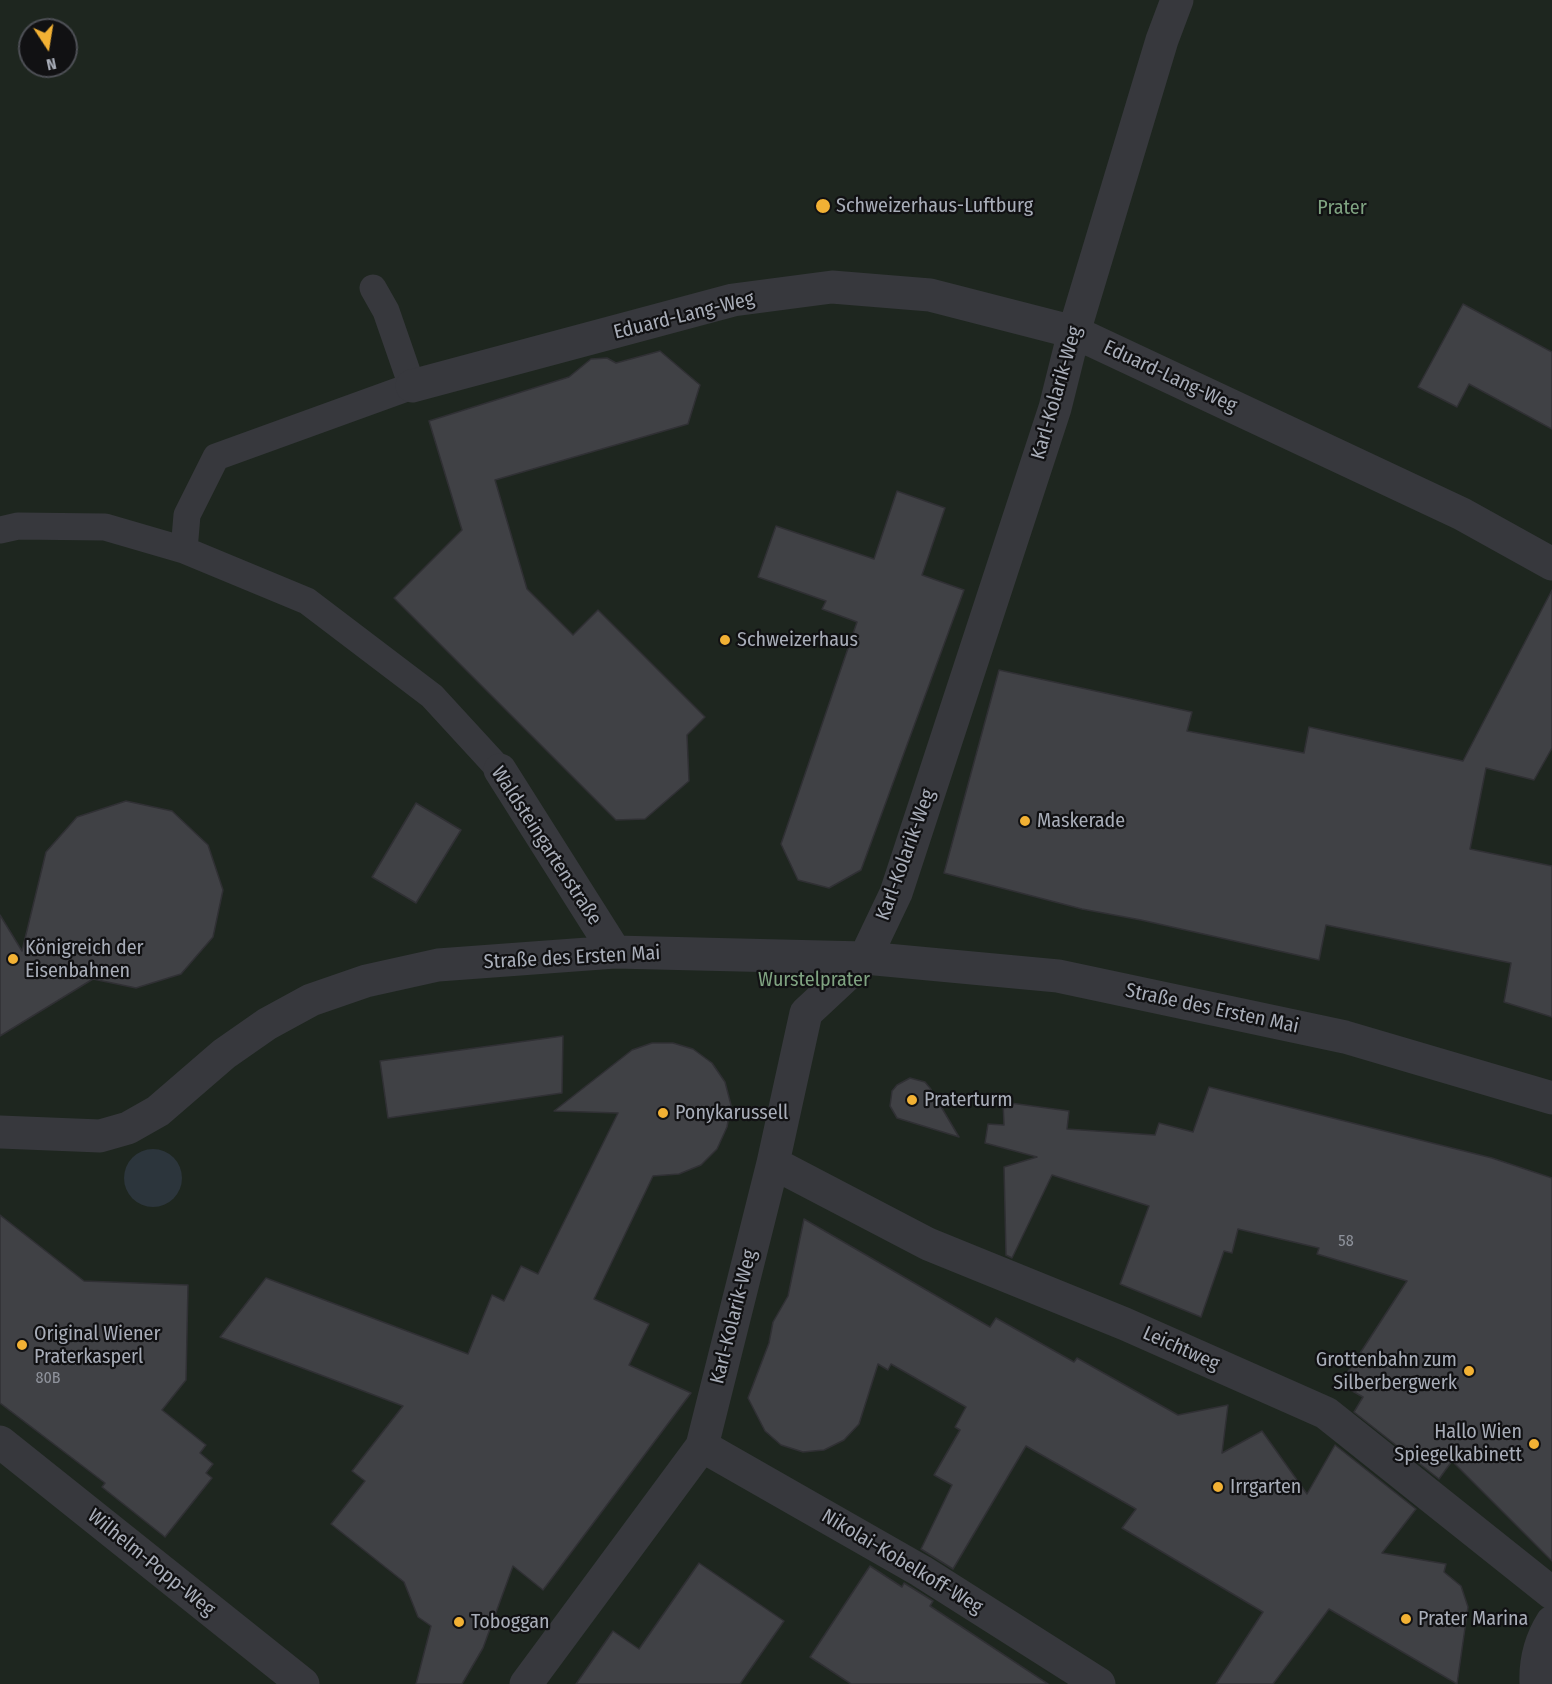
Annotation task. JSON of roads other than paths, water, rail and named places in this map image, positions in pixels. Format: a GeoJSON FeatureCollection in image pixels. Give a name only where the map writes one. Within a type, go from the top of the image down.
{"type":"FeatureCollection","features":[{"type":"Feature","properties":{"kind":"street","name":"Karl-Kolarik-Weg"},"geometry":{"type":"LineString","coordinates":[[526,1684],[702,1446],[773,1163],[806,1013],[865,958],[896,893],[1055,408],[1074,332],[1162,40],[1178,0]]}},
{"type":"Feature","properties":{"kind":"street","name":"Eduard-Lang-Weg"},"geometry":{"type":"LineString","coordinates":[[412,386],[733,300],[832,287],[930,295],[1074,332],[1462,514],[1552,564]]}},
{"type":"Feature","properties":{"kind":"street","name":"Waldsteingartenstraße"},"geometry":{"type":"LineString","coordinates":[[500,770],[615,952]]}},
{"type":"Feature","properties":{"kind":"street","name":"Straße des Ersten Mai"},"geometry":{"type":"LineString","coordinates":[[0,1131],[99,1136],[128,1128],[158,1111],[224,1054],[267,1024],[311,1000],[366,981],[438,965],[615,952],[865,958],[1058,976],[1345,1037],[1552,1097]]}},
{"type":"Feature","properties":{"kind":"street","name":"Leichtweg"},"geometry":{"type":"LineString","coordinates":[[773,1163],[928,1244],[1125,1324],[1326,1413],[1552,1593]]}},
{"type":"Feature","properties":{"kind":"street","name":"Wilhelm-Popp-Weg"},"geometry":{"type":"LineString","coordinates":[[0,1442],[303,1684]]}},
{"type":"Feature","properties":{"kind":"street","name":"Nikolai-Kobelkoff-Weg"},"geometry":{"type":"LineString","coordinates":[[702,1446],[921,1571],[1099,1684]]}},
{"type":"Feature","properties":{"kind":"street"},"geometry":{"type":"LineString","coordinates":[[1536,1684],[1535,1664],[1546,1632],[1552,1622]]}},
{"type":"Feature","properties":{"kind":"lane"},"geometry":{"type":"LineString","coordinates":[[373,288],[390,319],[412,386]]}},
{"type":"Feature","properties":{"kind":"lane","name":"Eduard-Lang-Weg"},"geometry":{"type":"LineString","coordinates":[[184,550],[187,515],[216,458],[412,386]]}},
{"type":"Feature","properties":{"kind":"lane","name":"Waldsteingartenstraße"},"geometry":{"type":"LineString","coordinates":[[0,530],[18,526],[105,527],[184,550],[307,601],[432,696],[500,770]]}},
{"type":"Feature","properties":{"kind":"place","name":"Schweizerhaus-Luftburg"},"geometry":{"type":"Point","coordinates":[823,206]}},
{"type":"Feature","properties":{"kind":"place","name":"Schweizerhaus"},"geometry":{"type":"Point","coordinates":[725,640]}},
{"type":"Feature","properties":{"kind":"place","name":"Maskerade"},"geometry":{"type":"Point","coordinates":[1025,821]}},
{"type":"Feature","properties":{"kind":"place","name":"Königreich der Eisenbahnen"},"geometry":{"type":"Point","coordinates":[13,959]}},
{"type":"Feature","properties":{"kind":"place","name":"Praterturm"},"geometry":{"type":"Point","coordinates":[912,1100]}},
{"type":"Feature","properties":{"kind":"place","name":"Ponykarussell"},"geometry":{"type":"Point","coordinates":[663,1113]}},
{"type":"Feature","properties":{"kind":"place","name":"Original Wiener Praterkasperl"},"geometry":{"type":"Point","coordinates":[22,1345]}},
{"type":"Feature","properties":{"kind":"place","name":"Grottenbahn zum Silberbergwerk"},"geometry":{"type":"Point","coordinates":[1469,1371]}},
{"type":"Feature","properties":{"kind":"place","name":"Hallo Wien Spiegelkabinett"},"geometry":{"type":"Point","coordinates":[1534,1444]}},
{"type":"Feature","properties":{"kind":"place","name":"Irrgarten"},"geometry":{"type":"Point","coordinates":[1218,1487]}},
{"type":"Feature","properties":{"kind":"place","name":"Prater Marina"},"geometry":{"type":"Point","coordinates":[1406,1619]}},
{"type":"Feature","properties":{"kind":"place","name":"Toboggan"},"geometry":{"type":"Point","coordinates":[459,1622]}},
{"type":"Feature","properties":{"kind":"park label","name":"Prater"},"geometry":{"type":"Point","coordinates":[1342,208]}},
{"type":"Feature","properties":{"kind":"park label","name":"Wurstelprater"},"geometry":{"type":"Point","coordinates":[814,980]}}]}
